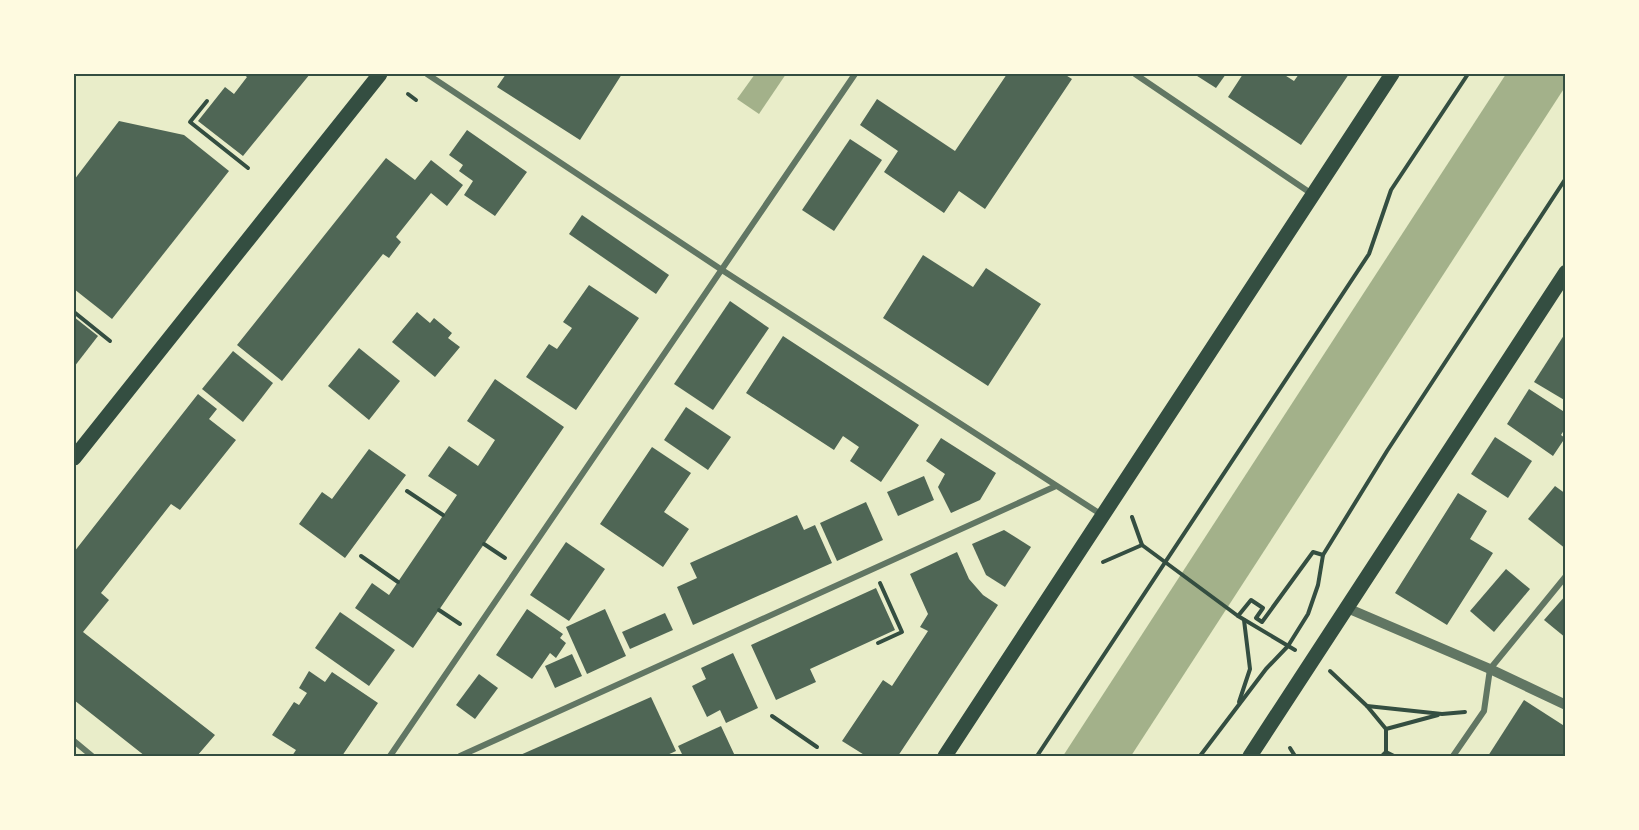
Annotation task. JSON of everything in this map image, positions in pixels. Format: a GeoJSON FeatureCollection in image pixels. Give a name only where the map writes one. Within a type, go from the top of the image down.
{"type":"FeatureCollection","features":[{"type":"Feature","properties":{"kind":"main road"},"geometry":{"type":"LineString","coordinates":[[74,458],[380,74]]}},
{"type":"Feature","properties":{"kind":"main road"},"geometry":{"type":"LineString","coordinates":[[945,756],[1392,74]]}},
{"type":"Feature","properties":{"kind":"main road"},"geometry":{"type":"LineString","coordinates":[[1250,756],[1566,272]]}},
{"type":"Feature","properties":{"kind":"street"},"geometry":{"type":"LineString","coordinates":[[427,74],[722,270],[1103,516]]}},
{"type":"Feature","properties":{"kind":"street"},"geometry":{"type":"LineString","coordinates":[[390,756],[855,74]]}},
{"type":"Feature","properties":{"kind":"street"},"geometry":{"type":"LineString","coordinates":[[1135,74],[1313,194]]}},
{"type":"Feature","properties":{"kind":"street"},"geometry":{"type":"LineString","coordinates":[[460,756],[1056,486]]}},
{"type":"Feature","properties":{"kind":"street"},"geometry":{"type":"LineString","coordinates":[[1453,756],[1484,711],[1490,669],[1566,576]]}},
{"type":"Feature","properties":{"kind":"street"},"geometry":{"type":"LineString","coordinates":[[1347,608],[1490,669],[1566,705]]}},
{"type":"Feature","properties":{"kind":"street"},"geometry":{"type":"LineString","coordinates":[[74,741],[92,756]]}},
{"type":"Feature","properties":{"kind":"path"},"geometry":{"type":"LineString","coordinates":[[1037,756],[1369,254],[1392,190],[1468,74]]}},
{"type":"Feature","properties":{"kind":"path"},"geometry":{"type":"LineString","coordinates":[[408,94],[416,100]]}},
{"type":"Feature","properties":{"kind":"path"},"geometry":{"type":"LineString","coordinates":[[207,100],[190,122],[248,168]]}},
{"type":"Feature","properties":{"kind":"path"},"geometry":{"type":"LineString","coordinates":[[1200,756],[1266,669],[1288,646],[1308,614],[1318,585],[1323,555],[1387,451],[1566,178]]}},
{"type":"Feature","properties":{"kind":"path"},"geometry":{"type":"LineString","coordinates":[[74,312],[110,341]]}},
{"type":"Feature","properties":{"kind":"path"},"geometry":{"type":"LineString","coordinates":[[407,491],[443,515]]}},
{"type":"Feature","properties":{"kind":"path"},"geometry":{"type":"LineString","coordinates":[[1132,517],[1142,545],[1236,615],[1297,651]]}},
{"type":"Feature","properties":{"kind":"path"},"geometry":{"type":"LineString","coordinates":[[484,544],[518,567]]}},
{"type":"Feature","properties":{"kind":"path"},"geometry":{"type":"LineString","coordinates":[[1103,562],[1142,545]]}},
{"type":"Feature","properties":{"kind":"path"},"geometry":{"type":"LineString","coordinates":[[1236,615],[1251,600],[1263,608],[1257,618],[1262,622],[1313,552],[1323,555]]}},
{"type":"Feature","properties":{"kind":"path"},"geometry":{"type":"LineString","coordinates":[[361,556],[398,582]]}},
{"type":"Feature","properties":{"kind":"path"},"geometry":{"type":"LineString","coordinates":[[873,569],[902,632],[878,643]]}},
{"type":"Feature","properties":{"kind":"path"},"geometry":{"type":"LineString","coordinates":[[439,610],[473,633]]}},
{"type":"Feature","properties":{"kind":"path"},"geometry":{"type":"LineString","coordinates":[[1238,706],[1250,669],[1244,620]]}},
{"type":"Feature","properties":{"kind":"path"},"geometry":{"type":"LineString","coordinates":[[1329,670],[1338,675],[1386,729],[1386,752],[1382,756]]}},
{"type":"Feature","properties":{"kind":"path"},"geometry":{"type":"LineString","coordinates":[[1367,706],[1442,714],[1386,729]]}},
{"type":"Feature","properties":{"kind":"path"},"geometry":{"type":"LineString","coordinates":[[772,716],[817,747]]}},
{"type":"Feature","properties":{"kind":"path"},"geometry":{"type":"LineString","coordinates":[[1290,748],[1295,756]]}},
{"type":"Feature","properties":{"kind":"path"},"geometry":{"type":"LineString","coordinates":[[1386,752],[1394,756]]}},
{"type":"Feature","properties":{"kind":"shaded area"},"geometry":{"type":"Polygon","coordinates":[[[755,74],[786,74],[759,114],[737,99],[755,74]]]}},
{"type":"Feature","properties":{"kind":"shaded area"},"geometry":{"type":"Polygon","coordinates":[[[1506,74],[1565,74],[1565,87],[1131,756],[1063,756],[1506,74]]]}},
{"type":"Feature","properties":{"kind":"building"},"geometry":{"type":"Polygon","coordinates":[[[243,74],[310,74],[243,156],[198,121],[225,87],[234,94],[247,77],[243,74]]]}},
{"type":"Feature","properties":{"kind":"building"},"geometry":{"type":"Polygon","coordinates":[[[506,74],[622,74],[580,140],[497,87],[506,74]]]}},
{"type":"Feature","properties":{"kind":"building"},"geometry":{"type":"Polygon","coordinates":[[[1007,74],[1064,74],[1072,79],[985,209],[959,191],[944,213],[884,172],[898,151],[860,125],[877,99],[955,151],[1007,74]]]}},
{"type":"Feature","properties":{"kind":"building"},"geometry":{"type":"Polygon","coordinates":[[[1194,74],[1226,74],[1216,88],[1194,74]]]}},
{"type":"Feature","properties":{"kind":"building"},"geometry":{"type":"Polygon","coordinates":[[[1243,74],[1283,74],[1294,81],[1299,74],[1349,74],[1301,145],[1228,97],[1243,74]]]}},
{"type":"Feature","properties":{"kind":"building"},"geometry":{"type":"Polygon","coordinates":[[[119,121],[184,135],[229,171],[112,319],[74,289],[74,180],[119,121]]]}},
{"type":"Feature","properties":{"kind":"building"},"geometry":{"type":"Polygon","coordinates":[[[467,130],[527,172],[495,216],[464,195],[473,181],[459,171],[463,165],[449,155],[467,130]]]}},
{"type":"Feature","properties":{"kind":"building"},"geometry":{"type":"Polygon","coordinates":[[[850,139],[882,160],[834,231],[802,210],[850,139]]]}},
{"type":"Feature","properties":{"kind":"building"},"geometry":{"type":"Polygon","coordinates":[[[386,158],[415,180],[431,160],[463,185],[447,206],[431,193],[396,237],[401,242],[389,258],[383,254],[282,381],[237,345],[386,158]]]}},
{"type":"Feature","properties":{"kind":"building"},"geometry":{"type":"Polygon","coordinates":[[[582,215],[669,275],[656,294],[569,234],[582,215]]]}},
{"type":"Feature","properties":{"kind":"building"},"geometry":{"type":"Polygon","coordinates":[[[923,255],[973,287],[986,268],[1041,304],[988,386],[883,318],[923,255]]]}},
{"type":"Feature","properties":{"kind":"building"},"geometry":{"type":"Polygon","coordinates":[[[589,285],[639,318],[576,410],[526,377],[549,344],[557,349],[572,328],[563,322],[589,285]]]}},
{"type":"Feature","properties":{"kind":"building"},"geometry":{"type":"Polygon","coordinates":[[[730,301],[769,328],[713,410],[674,384],[730,301]]]}},
{"type":"Feature","properties":{"kind":"building"},"geometry":{"type":"Polygon","coordinates":[[[417,312],[430,323],[434,318],[452,333],[448,338],[460,347],[435,377],[392,342],[417,312]]]}},
{"type":"Feature","properties":{"kind":"building"},"geometry":{"type":"Polygon","coordinates":[[[74,317],[98,336],[74,367],[74,317]]]}},
{"type":"Feature","properties":{"kind":"building"},"geometry":{"type":"Polygon","coordinates":[[[1566,332],[1566,401],[1534,382],[1566,332]]]}},
{"type":"Feature","properties":{"kind":"building"},"geometry":{"type":"Polygon","coordinates":[[[783,336],[919,425],[881,482],[850,461],[859,447],[843,436],[834,450],[746,393],[783,336]]]}},
{"type":"Feature","properties":{"kind":"building"},"geometry":{"type":"Polygon","coordinates":[[[359,348],[400,381],[369,420],[328,386],[359,348]]]}},
{"type":"Feature","properties":{"kind":"building"},"geometry":{"type":"Polygon","coordinates":[[[233,351],[273,383],[243,422],[202,389],[233,351]]]}},
{"type":"Feature","properties":{"kind":"building"},"geometry":{"type":"Polygon","coordinates":[[[495,379],[564,427],[413,648],[355,608],[372,583],[389,595],[457,495],[428,476],[449,446],[478,466],[495,440],[467,421],[495,379]]]}},
{"type":"Feature","properties":{"kind":"building"},"geometry":{"type":"Polygon","coordinates":[[[1529,389],[1566,413],[1566,427],[1561,435],[1565,438],[1553,456],[1507,424],[1529,389]]]}},
{"type":"Feature","properties":{"kind":"building"},"geometry":{"type":"Polygon","coordinates":[[[198,394],[217,409],[209,419],[236,440],[180,510],[171,504],[101,593],[109,600],[83,632],[215,735],[197,756],[145,756],[74,700],[74,552],[198,394]]]}},
{"type":"Feature","properties":{"kind":"building"},"geometry":{"type":"Polygon","coordinates":[[[686,407],[731,437],[708,470],[664,440],[686,407]]]}},
{"type":"Feature","properties":{"kind":"building"},"geometry":{"type":"Polygon","coordinates":[[[1495,437],[1532,461],[1508,498],[1471,474],[1495,437]]]}},
{"type":"Feature","properties":{"kind":"building"},"geometry":{"type":"Polygon","coordinates":[[[941,438],[996,473],[980,500],[951,513],[938,487],[945,474],[926,461],[941,438]]]}},
{"type":"Feature","properties":{"kind":"building"},"geometry":{"type":"Polygon","coordinates":[[[652,447],[691,473],[664,512],[689,529],[663,567],[600,524],[652,447]]]}},
{"type":"Feature","properties":{"kind":"building"},"geometry":{"type":"Polygon","coordinates":[[[369,449],[406,475],[345,558],[299,524],[322,492],[332,499],[369,449]]]}},
{"type":"Feature","properties":{"kind":"building"},"geometry":{"type":"Polygon","coordinates":[[[924,476],[934,500],[898,516],[887,492],[924,476]]]}},
{"type":"Feature","properties":{"kind":"building"},"geometry":{"type":"Polygon","coordinates":[[[1555,486],[1566,494],[1566,549],[1528,519],[1555,486]]]}},
{"type":"Feature","properties":{"kind":"building"},"geometry":{"type":"Polygon","coordinates":[[[1458,493],[1487,511],[1470,539],[1493,553],[1447,625],[1395,593],[1458,493]]]}},
{"type":"Feature","properties":{"kind":"building"},"geometry":{"type":"Polygon","coordinates":[[[866,502],[883,540],[837,561],[820,523],[866,502]]]}},
{"type":"Feature","properties":{"kind":"building"},"geometry":{"type":"Polygon","coordinates":[[[797,515],[804,530],[815,525],[832,563],[693,625],[677,587],[697,578],[690,563],[797,515]]]}},
{"type":"Feature","properties":{"kind":"building"},"geometry":{"type":"Polygon","coordinates":[[[1004,530],[1031,547],[1005,587],[986,575],[972,544],[1004,530]]]}},
{"type":"Feature","properties":{"kind":"building"},"geometry":{"type":"Polygon","coordinates":[[[566,542],[605,569],[569,621],[530,595],[566,542]]]}},
{"type":"Feature","properties":{"kind":"building"},"geometry":{"type":"Polygon","coordinates":[[[957,552],[969,579],[983,595],[998,605],[898,756],[866,756],[842,741],[883,680],[892,686],[928,631],[920,627],[928,614],[910,574],[957,552]]]}},
{"type":"Feature","properties":{"kind":"building"},"geometry":{"type":"Polygon","coordinates":[[[1506,569],[1530,589],[1494,632],[1470,611],[1506,569]]]}},
{"type":"Feature","properties":{"kind":"building"},"geometry":{"type":"Polygon","coordinates":[[[876,588],[895,630],[810,669],[816,682],[776,700],[751,645],[876,588]]]}},
{"type":"Feature","properties":{"kind":"building"},"geometry":{"type":"Polygon","coordinates":[[[1566,595],[1566,638],[1544,620],[1566,595]]]}},
{"type":"Feature","properties":{"kind":"building"},"geometry":{"type":"Polygon","coordinates":[[[527,609],[563,634],[560,638],[566,643],[556,658],[550,653],[532,679],[496,655],[527,609]]]}},
{"type":"Feature","properties":{"kind":"building"},"geometry":{"type":"Polygon","coordinates":[[[605,609],[626,656],[587,674],[566,627],[605,609]]]}},
{"type":"Feature","properties":{"kind":"building"},"geometry":{"type":"Polygon","coordinates":[[[340,612],[395,650],[369,686],[315,648],[340,612]]]}},
{"type":"Feature","properties":{"kind":"building"},"geometry":{"type":"Polygon","coordinates":[[[665,613],[673,630],[630,649],[622,632],[665,613]]]}},
{"type":"Feature","properties":{"kind":"building"},"geometry":{"type":"Polygon","coordinates":[[[733,653],[758,708],[726,723],[720,710],[707,717],[692,686],[706,679],[701,668],[733,653]]]}},
{"type":"Feature","properties":{"kind":"building"},"geometry":{"type":"Polygon","coordinates":[[[572,654],[582,676],[555,688],[545,666],[572,654]]]}},
{"type":"Feature","properties":{"kind":"building"},"geometry":{"type":"Polygon","coordinates":[[[309,671],[325,682],[332,672],[378,703],[342,756],[292,756],[296,750],[272,735],[294,702],[299,705],[307,693],[299,688],[309,671]]]}},
{"type":"Feature","properties":{"kind":"building"},"geometry":{"type":"Polygon","coordinates":[[[479,674],[498,688],[475,719],[456,705],[479,674]]]}},
{"type":"Feature","properties":{"kind":"building"},"geometry":{"type":"Polygon","coordinates":[[[651,697],[676,751],[665,756],[518,756],[651,697]]]}},
{"type":"Feature","properties":{"kind":"building"},"geometry":{"type":"Polygon","coordinates":[[[1524,700],[1566,727],[1566,756],[1488,756],[1524,700]]]}},
{"type":"Feature","properties":{"kind":"building"},"geometry":{"type":"Polygon","coordinates":[[[721,726],[735,756],[683,756],[678,746],[721,726]]]}}]}
